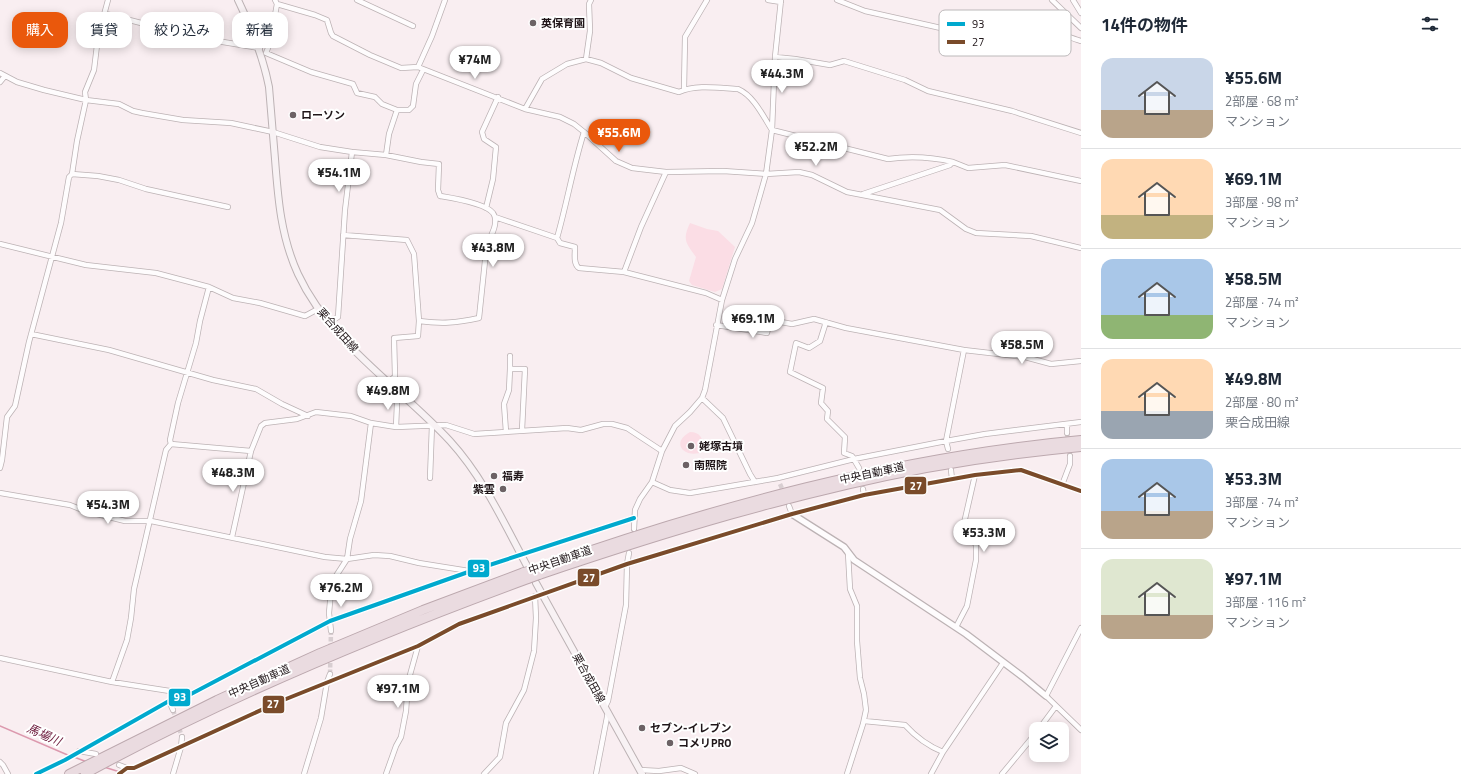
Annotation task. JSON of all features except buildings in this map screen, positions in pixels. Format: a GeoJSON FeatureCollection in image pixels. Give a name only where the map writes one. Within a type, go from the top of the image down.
{"type":"FeatureCollection","features":[{"type":"Feature","properties":{"kind":"highway","name":"中央自動車道"},"geometry":{"type":"LineString","coordinates":[[69,774],[94,769],[220,706],[321,660],[532,574],[661,527],[798,489],[925,461],[985,451],[1081,440]]}},
{"type":"Feature","properties":{"kind":"highway","name":"中央自動車道"},"geometry":{"type":"LineString","coordinates":[[85,770],[97,756],[216,700],[335,647],[423,610],[532,574],[737,513],[852,484],[926,468],[1081,447]]}},
{"type":"Feature","properties":{"kind":"main road","name":"栗合成田線"},"geometry":{"type":"LineString","coordinates":[[238,0],[262,51],[269,87],[279,204],[284,234],[298,273],[318,309],[328,323],[450,441],[479,478],[641,772]]}},
{"type":"Feature","properties":{"kind":"street"},"geometry":{"type":"LineString","coordinates":[[106,12],[108,0]]}},
{"type":"Feature","properties":{"kind":"street"},"geometry":{"type":"LineString","coordinates":[[357,0],[413,26]]}},
{"type":"Feature","properties":{"kind":"street"},"geometry":{"type":"LineString","coordinates":[[132,21],[180,33],[186,36],[262,51],[311,72],[353,84],[357,93],[375,97],[382,104],[397,110],[409,110],[413,106],[420,68],[445,0]]}},
{"type":"Feature","properties":{"kind":"street"},"geometry":{"type":"LineString","coordinates":[[586,58],[590,31],[589,4],[591,0]]}},
{"type":"Feature","properties":{"kind":"street"},"geometry":{"type":"LineString","coordinates":[[684,89],[685,38],[707,0]]}},
{"type":"Feature","properties":{"kind":"street"},"geometry":{"type":"LineString","coordinates":[[634,529],[635,510],[640,499],[652,482],[662,452],[675,426],[702,398],[722,300],[736,260],[752,223],[766,174],[772,130],[775,57],[781,1],[768,0]]}},
{"type":"Feature","properties":{"kind":"street"},"geometry":{"type":"LineString","coordinates":[[837,0],[865,11],[939,28]]}},
{"type":"Feature","properties":{"kind":"street"},"geometry":{"type":"LineString","coordinates":[[1052,0],[1062,10]]}},
{"type":"Feature","properties":{"kind":"street"},"geometry":{"type":"LineString","coordinates":[[1073,0],[1081,13]]}},
{"type":"Feature","properties":{"kind":"street"},"geometry":{"type":"LineString","coordinates":[[262,51],[270,43],[276,2],[327,20],[333,36],[370,55],[401,68],[420,68],[525,109],[560,117],[574,124],[616,161],[632,168],[666,172],[723,171],[766,174],[798,172],[812,175],[847,192],[940,210],[966,229],[976,233],[1031,236],[1081,248]]}},
{"type":"Feature","properties":{"kind":"street"},"geometry":{"type":"LineString","coordinates":[[1071,18],[1081,28]]}},
{"type":"Feature","properties":{"kind":"street"},"geometry":{"type":"LineString","coordinates":[[1071,38],[1081,41]]}},
{"type":"Feature","properties":{"kind":"street"},"geometry":{"type":"LineString","coordinates":[[0,468],[7,417],[14,406],[31,334],[61,223],[69,177],[72,174],[86,100],[85,92],[94,70],[97,48]]}},
{"type":"Feature","properties":{"kind":"street"},"geometry":{"type":"LineString","coordinates":[[775,57],[830,64],[844,61],[905,80],[928,91],[1012,111],[1081,134]]}},
{"type":"Feature","properties":{"kind":"street"},"geometry":{"type":"LineString","coordinates":[[525,109],[542,79],[567,64],[586,58],[601,63],[631,78],[679,92],[684,89],[738,89],[754,103],[772,130],[888,159],[904,156],[938,158],[968,168],[1005,165],[1081,181]]}},
{"type":"Feature","properties":{"kind":"street"},"geometry":{"type":"LineString","coordinates":[[0,73],[17,82],[44,90],[86,100],[119,104],[133,111],[183,120],[231,123],[273,132],[320,147],[386,155],[439,164],[438,190],[440,196],[458,198],[486,208],[492,212],[495,217],[557,238],[560,243],[575,247],[575,263],[579,268],[624,272],[694,290],[722,300]]}},
{"type":"Feature","properties":{"kind":"street"},"geometry":{"type":"LineString","coordinates":[[0,82],[5,76]]}},
{"type":"Feature","properties":{"kind":"street"},"geometry":{"type":"LineString","coordinates":[[486,208],[493,179],[496,147],[484,139],[482,132],[498,98]]}},
{"type":"Feature","properties":{"kind":"street"},"geometry":{"type":"LineString","coordinates":[[386,155],[389,134],[397,110]]}},
{"type":"Feature","properties":{"kind":"street"},"geometry":{"type":"LineString","coordinates":[[557,238],[584,132]]}},
{"type":"Feature","properties":{"kind":"street"},"geometry":{"type":"LineString","coordinates":[[328,323],[338,317],[343,235],[352,152]]}},
{"type":"Feature","properties":{"kind":"street"},"geometry":{"type":"LineString","coordinates":[[862,194],[950,165],[953,162]]}},
{"type":"Feature","properties":{"kind":"street"},"geometry":{"type":"LineString","coordinates":[[624,272],[641,227],[666,172]]}},
{"type":"Feature","properties":{"kind":"street"},"geometry":{"type":"LineString","coordinates":[[72,174],[98,176],[119,180],[146,189],[228,207]]}},
{"type":"Feature","properties":{"kind":"street"},"geometry":{"type":"LineString","coordinates":[[419,321],[457,323],[479,318],[487,242],[492,235],[495,217]]}},
{"type":"Feature","properties":{"kind":"street"},"geometry":{"type":"LineString","coordinates":[[343,235],[407,240],[414,254],[419,321],[418,336],[394,338],[395,376],[389,382]]}},
{"type":"Feature","properties":{"kind":"street"},"geometry":{"type":"LineString","coordinates":[[0,244],[86,265],[156,273],[209,287],[233,298],[260,303],[305,316],[318,309]]}},
{"type":"Feature","properties":{"kind":"street"},"geometry":{"type":"LineString","coordinates":[[112,682],[127,640],[134,589],[151,521],[166,450],[171,444],[170,440],[178,403],[188,373],[209,287]]}},
{"type":"Feature","properties":{"kind":"street"},"geometry":{"type":"LineString","coordinates":[[716,325],[767,333],[770,320],[792,324],[814,319],[846,328],[964,350],[1025,357],[1051,364],[1081,361]]}},
{"type":"Feature","properties":{"kind":"street"},"geometry":{"type":"LineString","coordinates":[[826,322],[820,341],[809,348],[796,343],[790,372],[823,388],[821,403],[828,411],[827,419],[846,436],[844,453],[852,456],[859,468]]}},
{"type":"Feature","properties":{"kind":"street"},"geometry":{"type":"LineString","coordinates":[[31,334],[109,350],[212,380],[256,389],[288,407],[308,416]]}},
{"type":"Feature","properties":{"kind":"street"},"geometry":{"type":"LineString","coordinates":[[948,449],[946,441],[964,350]]}},
{"type":"Feature","properties":{"kind":"street"},"geometry":{"type":"LineString","coordinates":[[506,432],[504,404],[509,390],[510,356]]}},
{"type":"Feature","properties":{"kind":"street"},"geometry":{"type":"LineString","coordinates":[[510,369],[525,369],[522,430]]}},
{"type":"Feature","properties":{"kind":"street"},"geometry":{"type":"LineString","coordinates":[[395,388],[397,404],[396,427]]}},
{"type":"Feature","properties":{"kind":"street"},"geometry":{"type":"LineString","coordinates":[[702,398],[723,418],[755,482]]}},
{"type":"Feature","properties":{"kind":"street"},"geometry":{"type":"LineString","coordinates":[[232,538],[251,451],[261,426],[265,423],[297,419],[316,412],[351,416],[371,424],[396,427],[446,425],[474,434],[567,428],[581,430],[602,424],[612,424],[627,428],[662,452]]}},
{"type":"Feature","properties":{"kind":"street"},"geometry":{"type":"LineString","coordinates":[[652,482],[670,490],[690,493],[778,478],[854,459],[946,441],[1081,422]]}},
{"type":"Feature","properties":{"kind":"street"},"geometry":{"type":"LineString","coordinates":[[331,631],[329,613],[331,592],[336,576],[347,559],[350,539],[361,501],[371,424]]}},
{"type":"Feature","properties":{"kind":"street"},"geometry":{"type":"LineString","coordinates":[[1067,424],[1067,433]]}},
{"type":"Feature","properties":{"kind":"street"},"geometry":{"type":"LineString","coordinates":[[430,478],[433,426]]}},
{"type":"Feature","properties":{"kind":"street"},"geometry":{"type":"LineString","coordinates":[[171,444],[251,451]]}},
{"type":"Feature","properties":{"kind":"street"},"geometry":{"type":"LineString","coordinates":[[1062,485],[1070,464],[1070,456]]}},
{"type":"Feature","properties":{"kind":"street"},"geometry":{"type":"LineString","coordinates":[[951,470],[952,479]]}},
{"type":"Feature","properties":{"kind":"street"},"geometry":{"type":"LineString","coordinates":[[119,774],[249,715],[418,646],[459,624],[627,564],[792,514],[864,495],[975,475],[1021,470],[1081,491]]}},
{"type":"Feature","properties":{"kind":"street"},"geometry":{"type":"LineString","coordinates":[[956,627],[967,606],[976,560],[976,545],[973,541],[963,536],[962,532],[975,475]]}},
{"type":"Feature","properties":{"kind":"street"},"geometry":{"type":"LineString","coordinates":[[778,478],[780,484]]}},
{"type":"Feature","properties":{"kind":"street"},"geometry":{"type":"LineString","coordinates":[[863,488],[864,495]]}},
{"type":"Feature","properties":{"kind":"street"},"geometry":{"type":"LineString","coordinates":[[0,494],[70,505],[85,511],[125,521],[151,521],[284,550],[325,557],[347,559],[374,555],[390,556],[419,563],[471,571]]}},
{"type":"Feature","properties":{"kind":"street"},"geometry":{"type":"LineString","coordinates":[[789,506],[792,514],[844,547],[854,560],[956,627],[1023,677],[1046,696],[1081,730]]}},
{"type":"Feature","properties":{"kind":"street"},"geometry":{"type":"LineString","coordinates":[[36,774],[169,702],[192,694],[330,621],[471,571],[522,556],[634,518]]}},
{"type":"Feature","properties":{"kind":"street"},"geometry":{"type":"LineString","coordinates":[[848,553],[850,589],[856,606],[856,641],[860,678],[866,710],[848,774]]}},
{"type":"Feature","properties":{"kind":"street"},"geometry":{"type":"LineString","coordinates":[[596,774],[606,709],[626,605],[627,564],[629,554]]}},
{"type":"Feature","properties":{"kind":"street"},"geometry":{"type":"LineString","coordinates":[[484,774],[500,757],[506,723],[524,690],[534,651],[536,618],[535,596]]}},
{"type":"Feature","properties":{"kind":"street"},"geometry":{"type":"LineString","coordinates":[[1046,696],[1081,628]]}},
{"type":"Feature","properties":{"kind":"street"},"geometry":{"type":"LineString","coordinates":[[386,774],[396,746],[401,738],[406,711],[408,682],[418,646]]}},
{"type":"Feature","properties":{"kind":"street"},"geometry":{"type":"LineString","coordinates":[[0,658],[112,682],[192,694]]}},
{"type":"Feature","properties":{"kind":"street"},"geometry":{"type":"LineString","coordinates":[[931,774],[943,752],[1003,663]]}},
{"type":"Feature","properties":{"kind":"street"},"geometry":{"type":"LineString","coordinates":[[304,774],[321,718],[327,682],[330,674]]}},
{"type":"Feature","properties":{"kind":"street"},"geometry":{"type":"LineString","coordinates":[[169,702],[173,710]]}},
{"type":"Feature","properties":{"kind":"street"},"geometry":{"type":"LineString","coordinates":[[1044,722],[1056,706]]}},
{"type":"Feature","properties":{"kind":"street"},"geometry":{"type":"LineString","coordinates":[[864,721],[905,724],[913,734],[935,749],[943,752]]}},
{"type":"Feature","properties":{"kind":"street"},"geometry":{"type":"LineString","coordinates":[[1074,722],[1081,722]]}},
{"type":"Feature","properties":{"kind":"street"},"geometry":{"type":"LineString","coordinates":[[173,774],[181,747],[182,738]]}},
{"type":"Feature","properties":{"kind":"street"},"geometry":{"type":"LineString","coordinates":[[1002,774],[1029,741]]}},
{"type":"Feature","properties":{"kind":"street"},"geometry":{"type":"LineString","coordinates":[[79,751],[97,756]]}},
{"type":"Feature","properties":{"kind":"street"},"geometry":{"type":"LineString","coordinates":[[0,762],[8,774]]}},
{"type":"Feature","properties":{"kind":"street"},"geometry":{"type":"LineString","coordinates":[[119,765],[126,770]]}},
{"type":"Feature","properties":{"kind":"street"},"geometry":{"type":"LineString","coordinates":[[641,772],[681,768],[695,774]]}},
{"type":"Feature","properties":{"kind":"shaded area"},"geometry":{"type":"Polygon","coordinates":[[[690,223],[718,231],[735,247],[722,289],[715,292],[692,285],[689,281],[696,257],[686,241],[686,234],[690,223]]]}},
{"type":"Feature","properties":{"kind":"shaded area"},"geometry":{"type":"Polygon","coordinates":[[[690,432],[700,435],[703,444],[703,452],[696,454],[685,452],[682,449],[680,445],[681,441],[684,436],[690,432]]]}},
{"type":"Feature","properties":{"kind":"waterway","name":"馬場川"},"geometry":{"type":"LineString","coordinates":[[0,726],[70,756]]}},
{"type":"Feature","properties":{"kind":"waterway","name":"馬場川"},"geometry":{"type":"LineString","coordinates":[[74,757],[87,762]]}},
{"type":"Feature","properties":{"kind":"waterway","name":"馬場川"},"geometry":{"type":"LineString","coordinates":[[104,767],[120,772]]}},
{"type":"Feature","properties":{"kind":"tunnel"},"geometry":{"type":"LineString","coordinates":[[1067,433],[1070,456]]}},
{"type":"Feature","properties":{"kind":"tunnel"},"geometry":{"type":"LineString","coordinates":[[780,484],[785,495]]}},
{"type":"Feature","properties":{"kind":"tunnel"},"geometry":{"type":"LineString","coordinates":[[330,674],[331,631]]}},
{"type":"Feature","properties":{"kind":"tunnel"},"geometry":{"type":"LineString","coordinates":[[173,710],[182,737]]}},
{"type":"Feature","properties":{"kind":"transit line","name":"27"},"geometry":{"type":"LineString","coordinates":[[119,774],[127,768],[134,768],[281,701],[418,646],[459,624],[627,564],[792,514],[864,495],[975,475],[1021,470],[1081,491]]}},
{"type":"Feature","properties":{"kind":"transit line","name":"93"},"geometry":{"type":"LineString","coordinates":[[36,774],[65,760],[169,701],[191,694],[330,621],[471,571],[634,518]]}},
{"type":"Feature","properties":{"kind":"place","name":"英保育園"},"geometry":{"type":"Point","coordinates":[533,23]}},
{"type":"Feature","properties":{"kind":"place","name":"ローソン"},"geometry":{"type":"Point","coordinates":[293,115]}},
{"type":"Feature","properties":{"kind":"place","name":"姥塚古墳"},"geometry":{"type":"Point","coordinates":[691,446]}},
{"type":"Feature","properties":{"kind":"place","name":"南照院"},"geometry":{"type":"Point","coordinates":[686,465]}},
{"type":"Feature","properties":{"kind":"place","name":"福寿"},"geometry":{"type":"Point","coordinates":[494,476]}},
{"type":"Feature","properties":{"kind":"place","name":"紫雲"},"geometry":{"type":"Point","coordinates":[503,489]}},
{"type":"Feature","properties":{"kind":"place","name":"セブン-イレブン"},"geometry":{"type":"Point","coordinates":[642,728]}},
{"type":"Feature","properties":{"kind":"place","name":"コメリPRO"},"geometry":{"type":"Point","coordinates":[670,743]}}]}
